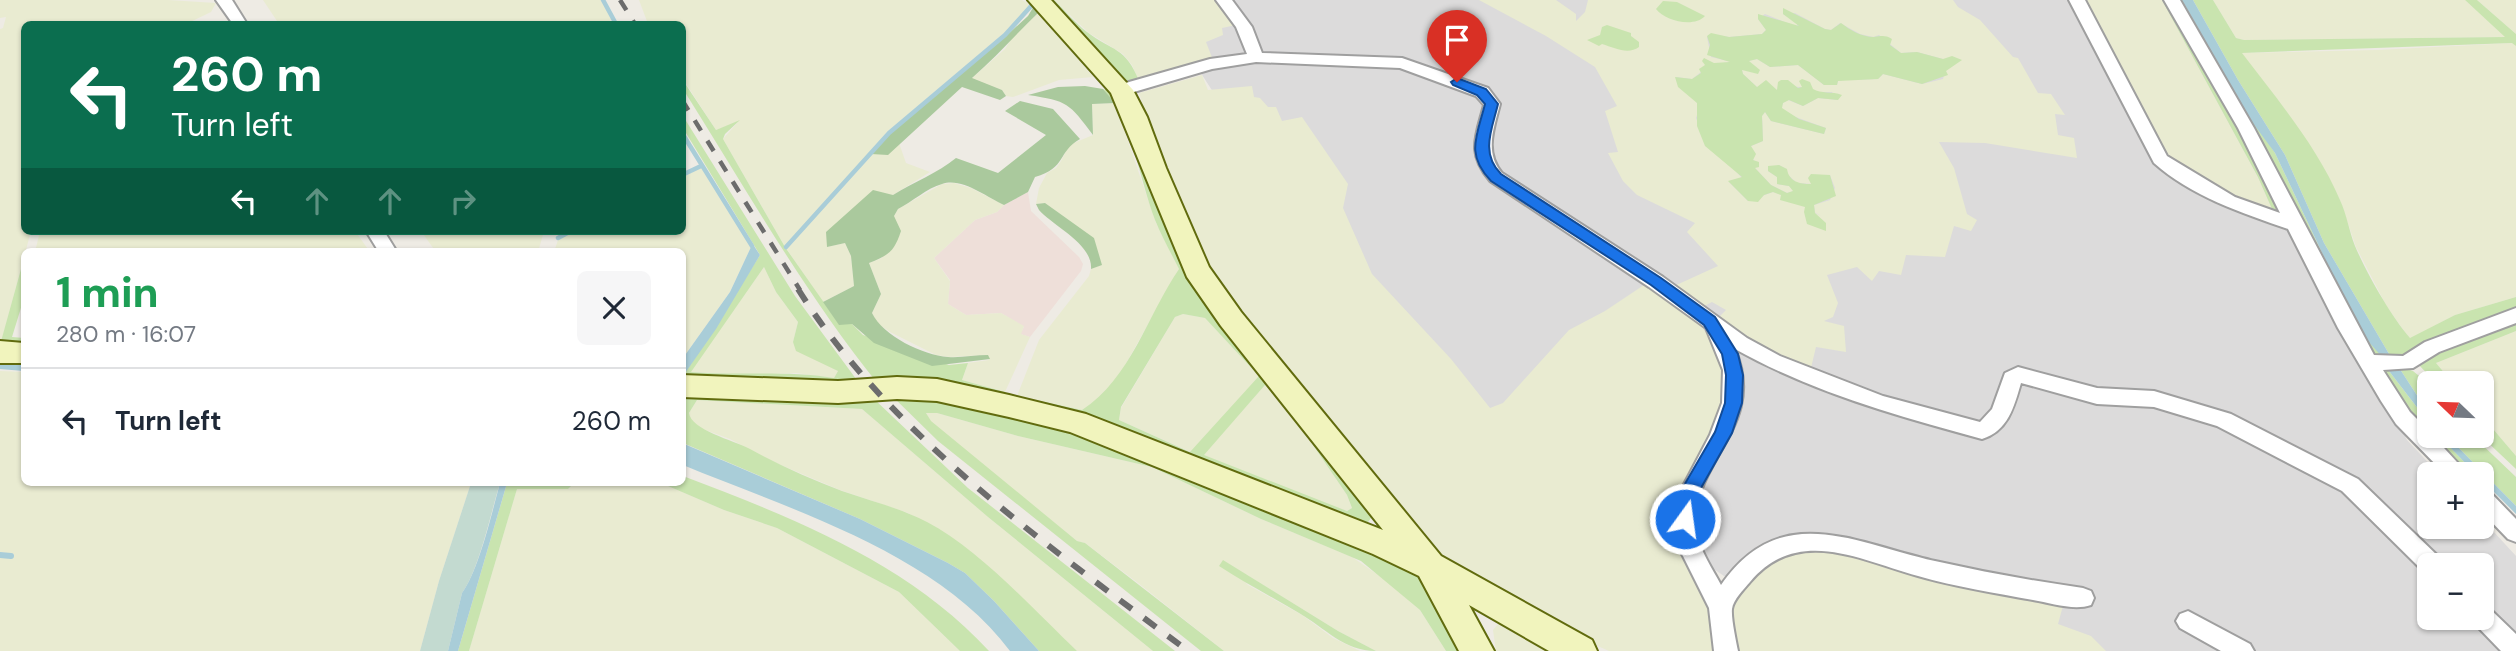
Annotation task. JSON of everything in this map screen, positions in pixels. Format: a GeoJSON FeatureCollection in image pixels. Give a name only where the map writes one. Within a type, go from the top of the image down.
{"type":"FeatureCollection","features":[{"type":"Feature","properties":{"kind":"main road"},"geometry":{"type":"LineString","coordinates":[[1040,0],[1121,90],[1135,117],[1153,168],[1197,270],[1231,319],[1430,566],[1477,651]]}},
{"type":"Feature","properties":{"kind":"main road"},"geometry":{"type":"LineString","coordinates":[[0,352],[21,354]]}},
{"type":"Feature","properties":{"kind":"main road"},"geometry":{"type":"LineString","coordinates":[[686,386],[838,392],[897,388],[937,390],[1074,422],[1384,544],[1430,566],[1580,651]]}},
{"type":"Feature","properties":{"kind":"street"},"geometry":{"type":"LineString","coordinates":[[224,0],[238,21]]}},
{"type":"Feature","properties":{"kind":"street"},"geometry":{"type":"LineString","coordinates":[[1224,0],[1244,27],[1256,57]]}},
{"type":"Feature","properties":{"kind":"street"},"geometry":{"type":"LineString","coordinates":[[2077,0],[2160,159],[2169,167],[2229,201],[2293,224]]}},
{"type":"Feature","properties":{"kind":"street"},"geometry":{"type":"LineString","coordinates":[[2172,0],[2246,128],[2348,328],[2382,363],[2403,418],[2446,462]]}},
{"type":"Feature","properties":{"kind":"street"},"geometry":{"type":"LineString","coordinates":[[1121,90],[1210,64],[1256,57],[1402,63],[1482,92],[1492,104],[1480,150],[1487,169],[1496,177],[1773,361],[1879,403],[1982,431],[1993,426],[1999,419],[2012,378],[2018,375],[2097,396],[2154,399],[2224,420],[2350,485],[2420,553]]}},
{"type":"Feature","properties":{"kind":"street"},"geometry":{"type":"LineString","coordinates":[[2382,363],[2406,363],[2432,347],[2516,315]]}},
{"type":"Feature","properties":{"kind":"street"},"geometry":{"type":"LineString","coordinates":[[1710,321],[1730,354],[1734,375],[1734,403],[1724,433],[1692,487],[1685,519],[1690,552],[1720,609],[1726,651]]}},
{"type":"Feature","properties":{"kind":"street"},"geometry":{"type":"LineString","coordinates":[[2494,510],[2516,533]]}},
{"type":"Feature","properties":{"kind":"street"},"geometry":{"type":"LineString","coordinates":[[1720,609],[1739,575],[1755,562],[1772,552],[1814,541],[1840,544],[1985,583],[2083,598]]}},
{"type":"Feature","properties":{"kind":"street"},"geometry":{"type":"LineString","coordinates":[[2188,621],[2242,651]]}},
{"type":"Feature","properties":{"kind":"street"},"geometry":{"type":"LineString","coordinates":[[2494,627],[2516,650]]}},
{"type":"Feature","properties":{"kind":"shaded area"},"geometry":{"type":"Polygon","coordinates":[[[1125,0],[2178,0],[2407,440],[2428,462],[2417,462],[2417,539],[2494,539],[2494,532],[2516,556],[2516,651],[2043,651],[1724,576],[1449,389],[1304,232],[1193,61],[1125,0]]]}},
{"type":"Feature","properties":{"kind":"shaded area"},"geometry":{"type":"Polygon","coordinates":[[[1028,192],[1031,211],[1083,264],[1081,271],[1030,337],[1020,334],[1024,327],[1001,313],[966,315],[948,304],[950,280],[934,258],[975,220],[997,212],[1028,192]]]}},
{"type":"Feature","properties":{"kind":"green space"},"geometry":{"type":"Polygon","coordinates":[[[0,0],[168,0],[216,3],[211,12],[192,21],[21,21],[21,235],[30,235],[26,248],[21,248],[21,268],[2,339],[0,29],[3,28],[6,17],[0,18],[0,0]]]}},
{"type":"Feature","properties":{"kind":"green space"},"geometry":{"type":"Polygon","coordinates":[[[263,0],[601,0],[612,19],[609,21],[277,21],[263,0]]]}},
{"type":"Feature","properties":{"kind":"green space"},"geometry":{"type":"Polygon","coordinates":[[[639,0],[1022,0],[1031,5],[1003,34],[887,132],[785,247],[723,139],[738,122],[716,130],[686,84],[686,21],[647,21],[639,0]]]}},
{"type":"Feature","properties":{"kind":"green space"},"geometry":{"type":"Polygon","coordinates":[[[1046,0],[1054,0],[1078,25],[1118,51],[1129,62],[1139,81],[1123,82],[1046,0]]]}},
{"type":"Feature","properties":{"kind":"green space"},"geometry":{"type":"Polygon","coordinates":[[[1054,0],[1219,0],[1236,25],[1222,28],[1223,35],[1206,42],[1213,60],[1139,81],[1132,65],[1123,54],[1089,33],[1054,0]]]}},
{"type":"Feature","properties":{"kind":"green space"},"geometry":{"type":"Polygon","coordinates":[[[1479,0],[1556,0],[1576,14],[1576,21],[1585,12],[1588,0],[1953,0],[1958,7],[1980,20],[2013,57],[2018,58],[2038,93],[2051,94],[2065,115],[2055,114],[2058,135],[2074,138],[2077,158],[1985,143],[1939,142],[1954,168],[1967,214],[1977,220],[1971,231],[1954,226],[1945,257],[1906,255],[1901,275],[1879,271],[1872,281],[1857,267],[1827,275],[1838,303],[1833,317],[1824,321],[1844,326],[1846,352],[1816,347],[1810,372],[1769,355],[1716,320],[1726,310],[1712,302],[1700,308],[1672,287],[1718,266],[1687,232],[1695,223],[1637,195],[1623,181],[1608,153],[1618,152],[1605,111],[1617,106],[1595,67],[1546,36],[1479,0]],[[1795,13],[1783,14],[1797,22],[1797,27],[1765,14],[1758,19],[1766,30],[1762,34],[1729,37],[1710,34],[1707,37],[1711,57],[1732,62],[1705,65],[1692,79],[1676,77],[1697,103],[1699,110],[1696,118],[1704,138],[1742,178],[1729,182],[1748,201],[1773,192],[1782,195],[1781,199],[1801,204],[1815,212],[1814,205],[1830,200],[1835,188],[1830,175],[1812,184],[1797,183],[1787,174],[1786,169],[1779,165],[1768,171],[1777,177],[1777,184],[1789,186],[1794,191],[1787,193],[1771,185],[1755,168],[1751,146],[1763,141],[1762,116],[1765,112],[1771,121],[1824,134],[1826,128],[1793,116],[1781,108],[1783,103],[1788,100],[1803,106],[1818,98],[1838,100],[1832,92],[1818,92],[1802,87],[1779,86],[1777,90],[1762,85],[1757,87],[1743,74],[1742,70],[1748,61],[1757,59],[1770,67],[1798,65],[1824,85],[1837,85],[1838,81],[1844,80],[1878,79],[1883,74],[1922,84],[1943,79],[1943,59],[1917,52],[1901,53],[1879,35],[1873,37],[1860,34],[1840,23],[1831,30],[1825,29],[1795,13]]]}},
{"type":"Feature","properties":{"kind":"green space"},"geometry":{"type":"Polygon","coordinates":[[[2081,0],[2162,0],[2258,177],[2273,211],[2247,206],[2170,162],[2081,0]]]}},
{"type":"Feature","properties":{"kind":"green space"},"geometry":{"type":"Polygon","coordinates":[[[2162,0],[2167,0],[2268,178],[2282,210],[2273,211],[2258,177],[2162,0]]]}},
{"type":"Feature","properties":{"kind":"green space"},"geometry":{"type":"Polygon","coordinates":[[[2175,0],[2182,0],[2237,96],[2275,153],[2350,312],[2384,359],[2375,358],[2175,0]]]}},
{"type":"Feature","properties":{"kind":"green space"},"geometry":{"type":"Polygon","coordinates":[[[2193,0],[2213,0],[2236,38],[2244,40],[2505,37],[2465,0],[2477,0],[2516,34],[2516,46],[2512,43],[2242,53],[2320,161],[2340,200],[2355,246],[2366,269],[2387,307],[2410,338],[2455,315],[2516,297],[2516,311],[2408,356],[2392,359],[2324,243],[2285,155],[2238,80],[2193,0]]]}},
{"type":"Feature","properties":{"kind":"green space"},"geometry":{"type":"Polygon","coordinates":[[[2213,0],[2465,0],[2506,37],[2244,40],[2236,38],[2213,0]]]}},
{"type":"Feature","properties":{"kind":"green space"},"geometry":{"type":"Polygon","coordinates":[[[2477,0],[2516,0],[2516,34],[2477,0]]]}},
{"type":"Feature","properties":{"kind":"green space"},"geometry":{"type":"Polygon","coordinates":[[[1663,1],[1677,2],[1705,16],[1694,22],[1673,20],[1656,9],[1663,1]]]}},
{"type":"Feature","properties":{"kind":"green space"},"geometry":{"type":"Polygon","coordinates":[[[1034,6],[1039,12],[972,78],[1002,90],[1006,96],[1000,100],[962,87],[888,155],[871,154],[890,133],[1006,36],[1028,16],[1034,6]]]}},
{"type":"Feature","properties":{"kind":"green space"},"geometry":{"type":"Polygon","coordinates":[[[1783,8],[1825,29],[1831,30],[1841,23],[1865,36],[1887,37],[1892,39],[1890,45],[1901,53],[1917,52],[1943,59],[1952,56],[1962,60],[1946,71],[1948,75],[1922,84],[1883,74],[1878,79],[1838,81],[1837,85],[1824,85],[1798,65],[1770,67],[1757,59],[1749,61],[1760,70],[1758,74],[1742,70],[1743,74],[1757,87],[1766,80],[1777,90],[1778,82],[1788,80],[1798,88],[1802,87],[1799,81],[1802,79],[1810,82],[1816,91],[1842,95],[1838,100],[1818,98],[1803,106],[1789,100],[1783,103],[1782,108],[1799,119],[1826,128],[1824,134],[1771,121],[1765,112],[1762,116],[1763,141],[1751,146],[1756,154],[1753,160],[1759,162],[1759,167],[1755,168],[1771,185],[1787,193],[1793,191],[1789,186],[1777,184],[1777,177],[1768,171],[1768,166],[1779,165],[1787,169],[1793,179],[1803,183],[1811,184],[1808,178],[1811,174],[1830,175],[1836,196],[1814,205],[1815,213],[1826,223],[1826,231],[1807,224],[1805,207],[1780,200],[1781,195],[1773,192],[1764,195],[1758,202],[1748,201],[1728,181],[1742,177],[1705,146],[1697,126],[1697,103],[1678,87],[1675,77],[1692,79],[1701,73],[1699,69],[1705,65],[1702,61],[1704,58],[1714,63],[1730,62],[1707,55],[1710,45],[1707,36],[1711,33],[1729,37],[1762,34],[1766,30],[1758,19],[1758,14],[1799,26],[1783,14],[1783,8]]]}},
{"type":"Feature","properties":{"kind":"green space"},"geometry":{"type":"Polygon","coordinates":[[[1039,12],[1093,77],[1059,80],[1013,97],[1006,96],[1002,90],[971,79],[1005,49],[1012,38],[1039,12]]]}},
{"type":"Feature","properties":{"kind":"green space"},"geometry":{"type":"Polygon","coordinates":[[[1607,25],[1631,33],[1639,42],[1639,47],[1621,50],[1602,44],[1599,46],[1587,40],[1600,35],[1602,27],[1607,25]]]}},
{"type":"Feature","properties":{"kind":"green space"},"geometry":{"type":"Polygon","coordinates":[[[2513,43],[2516,46],[2516,297],[2455,315],[2410,339],[2387,307],[2356,247],[2340,200],[2317,157],[2284,108],[2241,53],[2513,43]]]}},
{"type":"Feature","properties":{"kind":"green space"},"geometry":{"type":"Polygon","coordinates":[[[1202,75],[1208,90],[1252,86],[1254,97],[1260,98],[1268,107],[1276,107],[1282,121],[1302,117],[1348,184],[1343,208],[1372,274],[1451,359],[1490,408],[1503,403],[1569,330],[1605,311],[1647,283],[1701,326],[1727,369],[1724,409],[1684,487],[1716,615],[1721,651],[1609,651],[1573,635],[1444,558],[1420,536],[1221,286],[1199,249],[1185,207],[1156,146],[1139,93],[1202,75]]]}},
{"type":"Feature","properties":{"kind":"green space"},"geometry":{"type":"Polygon","coordinates":[[[686,85],[716,130],[740,120],[723,139],[785,247],[839,324],[852,324],[863,335],[949,365],[968,363],[962,380],[1005,392],[1002,399],[878,384],[825,313],[776,240],[686,94],[686,85]]]}},
{"type":"Feature","properties":{"kind":"green space"},"geometry":{"type":"Polygon","coordinates":[[[1085,86],[1103,89],[1115,103],[1092,104],[1093,135],[1066,105],[1052,99],[1028,95],[1058,87],[1085,86]]]}},
{"type":"Feature","properties":{"kind":"green space"},"geometry":{"type":"Polygon","coordinates":[[[1103,89],[1113,93],[1167,226],[1373,515],[1366,525],[1014,402],[1017,396],[1082,410],[1099,397],[1126,364],[1179,269],[1155,220],[1128,135],[1113,103],[1103,89]],[[1183,314],[1175,317],[1121,407],[1119,420],[1190,452],[1259,376],[1205,318],[1183,314]],[[1265,385],[1204,455],[1347,511],[1352,508],[1347,495],[1298,423],[1265,385]]]}},
{"type":"Feature","properties":{"kind":"green space"},"geometry":{"type":"Polygon","coordinates":[[[1020,101],[1053,109],[1080,139],[1052,169],[1035,177],[1028,192],[1004,205],[958,183],[942,184],[925,192],[898,209],[894,216],[901,231],[896,244],[886,255],[869,263],[881,294],[872,313],[894,337],[927,353],[953,357],[988,355],[990,359],[932,366],[874,343],[852,324],[839,325],[823,302],[854,286],[851,256],[845,243],[827,247],[826,232],[873,190],[893,195],[956,158],[998,173],[1046,135],[1005,111],[1020,101]]]}},
{"type":"Feature","properties":{"kind":"green space"},"geometry":{"type":"Polygon","coordinates":[[[1115,103],[1156,223],[1179,269],[1119,376],[1099,399],[1082,410],[1017,396],[1039,340],[1089,276],[1091,269],[1101,265],[1045,203],[1036,204],[1039,188],[1047,173],[1061,161],[1069,145],[1093,135],[1092,104],[1115,103]]]}},
{"type":"Feature","properties":{"kind":"green space"},"geometry":{"type":"Polygon","coordinates":[[[686,121],[795,296],[859,383],[686,376],[686,371],[760,255],[686,133],[686,121]],[[764,267],[691,372],[798,374],[834,378],[838,371],[796,351],[793,342],[798,322],[776,292],[764,267]]]}},
{"type":"Feature","properties":{"kind":"green space"},"geometry":{"type":"Polygon","coordinates":[[[899,143],[906,163],[930,172],[893,195],[827,247],[845,243],[851,256],[854,286],[823,302],[786,248],[871,154],[888,154],[899,143]]]}},
{"type":"Feature","properties":{"kind":"green space"},"geometry":{"type":"Polygon","coordinates":[[[701,167],[751,247],[730,292],[686,354],[686,248],[555,248],[558,240],[567,235],[686,235],[686,175],[701,167]]]}},
{"type":"Feature","properties":{"kind":"green space"},"geometry":{"type":"Polygon","coordinates":[[[954,183],[971,188],[1004,205],[997,212],[975,220],[934,258],[950,281],[948,304],[966,315],[1001,313],[1024,326],[1021,334],[1030,337],[1005,392],[962,380],[968,363],[989,360],[987,355],[936,355],[890,332],[877,323],[872,313],[881,294],[869,263],[882,258],[898,209],[942,184],[954,183]]]}},
{"type":"Feature","properties":{"kind":"green space"},"geometry":{"type":"Polygon","coordinates":[[[1045,203],[1094,238],[1102,265],[1091,269],[1086,251],[1045,216],[1036,204],[1045,203]]]}},
{"type":"Feature","properties":{"kind":"green space"},"geometry":{"type":"Polygon","coordinates":[[[39,235],[358,235],[367,248],[36,248],[39,235]]]}},
{"type":"Feature","properties":{"kind":"green space"},"geometry":{"type":"Polygon","coordinates":[[[424,235],[543,235],[539,248],[433,248],[424,235]]]}},
{"type":"Feature","properties":{"kind":"green space"},"geometry":{"type":"Polygon","coordinates":[[[764,267],[776,292],[798,322],[793,342],[838,371],[834,378],[796,373],[754,375],[690,372],[764,267]]]}},
{"type":"Feature","properties":{"kind":"green space"},"geometry":{"type":"Polygon","coordinates":[[[21,269],[21,308],[12,337],[21,338],[21,347],[0,345],[21,269]]]}},
{"type":"Feature","properties":{"kind":"green space"},"geometry":{"type":"Polygon","coordinates":[[[1183,314],[1205,318],[1260,376],[1191,452],[1119,420],[1121,408],[1175,317],[1183,314]]]}},
{"type":"Feature","properties":{"kind":"green space"},"geometry":{"type":"Polygon","coordinates":[[[2516,321],[2516,331],[2436,363],[2443,371],[2425,371],[2418,364],[2429,355],[2516,321]]]}},
{"type":"Feature","properties":{"kind":"green space"},"geometry":{"type":"Polygon","coordinates":[[[2516,331],[2516,456],[2494,430],[2494,371],[2443,371],[2436,363],[2516,331]]]}},
{"type":"Feature","properties":{"kind":"green space"},"geometry":{"type":"Polygon","coordinates":[[[2398,366],[2417,374],[2417,395],[2398,366]]]}},
{"type":"Feature","properties":{"kind":"green space"},"geometry":{"type":"Polygon","coordinates":[[[2386,367],[2417,407],[2417,427],[2416,426],[2378,368],[2386,367]]]}},
{"type":"Feature","properties":{"kind":"green space"},"geometry":{"type":"Polygon","coordinates":[[[0,371],[21,372],[21,486],[470,486],[439,581],[420,651],[0,651],[0,557],[11,558],[14,554],[0,552],[0,371]]]}},
{"type":"Feature","properties":{"kind":"green space"},"geometry":{"type":"Polygon","coordinates":[[[1265,385],[1298,423],[1347,495],[1352,508],[1347,511],[1326,504],[1203,455],[1265,385]]]}},
{"type":"Feature","properties":{"kind":"green space"},"geometry":{"type":"Polygon","coordinates":[[[686,390],[873,398],[968,488],[1175,651],[1153,651],[988,517],[862,409],[697,400],[689,413],[697,425],[819,482],[917,517],[947,534],[1005,581],[1077,651],[1039,651],[965,573],[860,519],[686,444],[686,390]]]}},
{"type":"Feature","properties":{"kind":"green space"},"geometry":{"type":"Polygon","coordinates":[[[888,392],[901,392],[1055,423],[1192,472],[1418,574],[1469,651],[1446,651],[1420,610],[1361,561],[1261,519],[1152,467],[1018,436],[937,413],[926,413],[931,421],[1077,541],[1085,543],[1224,651],[1201,651],[938,441],[888,392]]]}},
{"type":"Feature","properties":{"kind":"green space"},"geometry":{"type":"Polygon","coordinates":[[[697,400],[862,409],[988,517],[1153,651],[1077,651],[951,537],[908,513],[840,490],[769,460],[730,439],[697,427],[690,420],[689,413],[697,400]]]}},
{"type":"Feature","properties":{"kind":"green space"},"geometry":{"type":"Polygon","coordinates":[[[926,413],[937,413],[1018,436],[1152,467],[1261,519],[1352,557],[1384,579],[1420,610],[1446,651],[1376,651],[1338,631],[1224,561],[1248,585],[1302,615],[1333,638],[1360,651],[1224,651],[1085,543],[1077,541],[930,421],[926,413]]]}},
{"type":"Feature","properties":{"kind":"green space"},"geometry":{"type":"Polygon","coordinates":[[[2494,430],[2516,456],[2516,469],[2494,448],[2494,430]]]}},
{"type":"Feature","properties":{"kind":"green space"},"geometry":{"type":"Polygon","coordinates":[[[2438,448],[2451,448],[2464,462],[2451,462],[2438,448]]]}},
{"type":"Feature","properties":{"kind":"green space"},"geometry":{"type":"Polygon","coordinates":[[[2459,448],[2486,448],[2516,477],[2516,506],[2494,484],[2494,462],[2473,462],[2459,448]]]}},
{"type":"Feature","properties":{"kind":"green space"},"geometry":{"type":"Polygon","coordinates":[[[686,477],[807,526],[847,546],[922,592],[957,620],[989,651],[960,651],[899,592],[777,528],[724,510],[668,486],[686,486],[686,477]]]}},
{"type":"Feature","properties":{"kind":"green space"},"geometry":{"type":"Polygon","coordinates":[[[470,486],[499,486],[474,570],[462,593],[448,651],[420,651],[439,581],[470,486]]]}},
{"type":"Feature","properties":{"kind":"green space"},"geometry":{"type":"Polygon","coordinates":[[[506,486],[571,486],[568,489],[517,489],[469,651],[458,651],[506,486]]]}},
{"type":"Feature","properties":{"kind":"green space"},"geometry":{"type":"Polygon","coordinates":[[[571,486],[668,486],[724,510],[777,528],[899,592],[960,651],[469,651],[517,489],[568,489],[571,486]]]}},
{"type":"Feature","properties":{"kind":"green space"},"geometry":{"type":"Polygon","coordinates":[[[1831,548],[2064,602],[2058,624],[2091,636],[2106,651],[1734,651],[1729,619],[1733,599],[1747,577],[1791,551],[1831,548]]]}},
{"type":"Feature","properties":{"kind":"green space"},"geometry":{"type":"Polygon","coordinates":[[[1223,560],[1338,631],[1376,651],[1354,647],[1335,638],[1299,613],[1219,566],[1223,560]]]}},
{"type":"Feature","properties":{"kind":"green space"},"geometry":{"type":"Polygon","coordinates":[[[1507,622],[1556,651],[1496,651],[1493,630],[1498,624],[1507,622]]]}},
{"type":"Feature","properties":{"kind":"water"},"geometry":{"type":"Polygon","coordinates":[[[2182,0],[2193,0],[2238,80],[2285,155],[2324,243],[2392,359],[2384,359],[2367,340],[2350,312],[2275,153],[2247,115],[2182,0]]]}},
{"type":"Feature","properties":{"kind":"water"},"geometry":{"type":"Polygon","coordinates":[[[754,246],[760,255],[716,329],[686,372],[686,354],[730,292],[751,247],[754,246]]]}},
{"type":"Feature","properties":{"kind":"water"},"geometry":{"type":"Polygon","coordinates":[[[2398,366],[2417,395],[2417,407],[2386,367],[2398,366]]]}},
{"type":"Feature","properties":{"kind":"water"},"geometry":{"type":"Polygon","coordinates":[[[686,445],[860,519],[948,563],[965,573],[994,601],[1039,651],[1010,651],[980,617],[944,587],[904,561],[815,518],[686,466],[686,445]]]}},
{"type":"Feature","properties":{"kind":"water"},"geometry":{"type":"Polygon","coordinates":[[[2451,448],[2459,448],[2473,462],[2464,462],[2451,448]]]}},
{"type":"Feature","properties":{"kind":"water"},"geometry":{"type":"Polygon","coordinates":[[[2494,484],[2516,506],[2516,514],[2494,492],[2494,484]]]}},
{"type":"Feature","properties":{"kind":"water"},"geometry":{"type":"Polygon","coordinates":[[[499,486],[506,486],[458,651],[448,651],[462,593],[479,556],[499,486]]]}},
{"type":"Feature","properties":{"kind":"waterway"},"geometry":{"type":"LineString","coordinates":[[603,0],[614,21]]}},
{"type":"Feature","properties":{"kind":"waterway"},"geometry":{"type":"LineString","coordinates":[[786,247],[889,133],[1005,35],[1032,5]]}},
{"type":"Feature","properties":{"kind":"waterway"},"geometry":{"type":"LineString","coordinates":[[686,139],[752,246]]}},
{"type":"Feature","properties":{"kind":"waterway"},"geometry":{"type":"LineString","coordinates":[[686,173],[701,166]]}},
{"type":"Feature","properties":{"kind":"waterway"},"geometry":{"type":"LineString","coordinates":[[558,238],[564,235]]}},
{"type":"Feature","properties":{"kind":"waterway"},"geometry":{"type":"LineString","coordinates":[[0,366],[21,368]]}},
{"type":"Feature","properties":{"kind":"waterway"},"geometry":{"type":"LineString","coordinates":[[0,555],[11,556]]}},
{"type":"Feature","properties":{"kind":"railway"},"geometry":{"type":"LineString","coordinates":[[620,0],[633,21]]}},
{"type":"Feature","properties":{"kind":"railway"},"geometry":{"type":"LineString","coordinates":[[686,106],[800,290]]}},
{"type":"Feature","properties":{"kind":"railway"},"geometry":{"type":"LineString","coordinates":[[798,289],[836,343],[878,393],[926,441],[1029,530],[1188,651]]}},
{"type":"Feature","properties":{"kind":"route"},"geometry":{"type":"LineString","coordinates":[[1457,82],[1482,92],[1492,104],[1480,150],[1487,169],[1710,321],[1730,354],[1734,375],[1734,403],[1724,433],[1692,487],[1685,519]]}}]}
